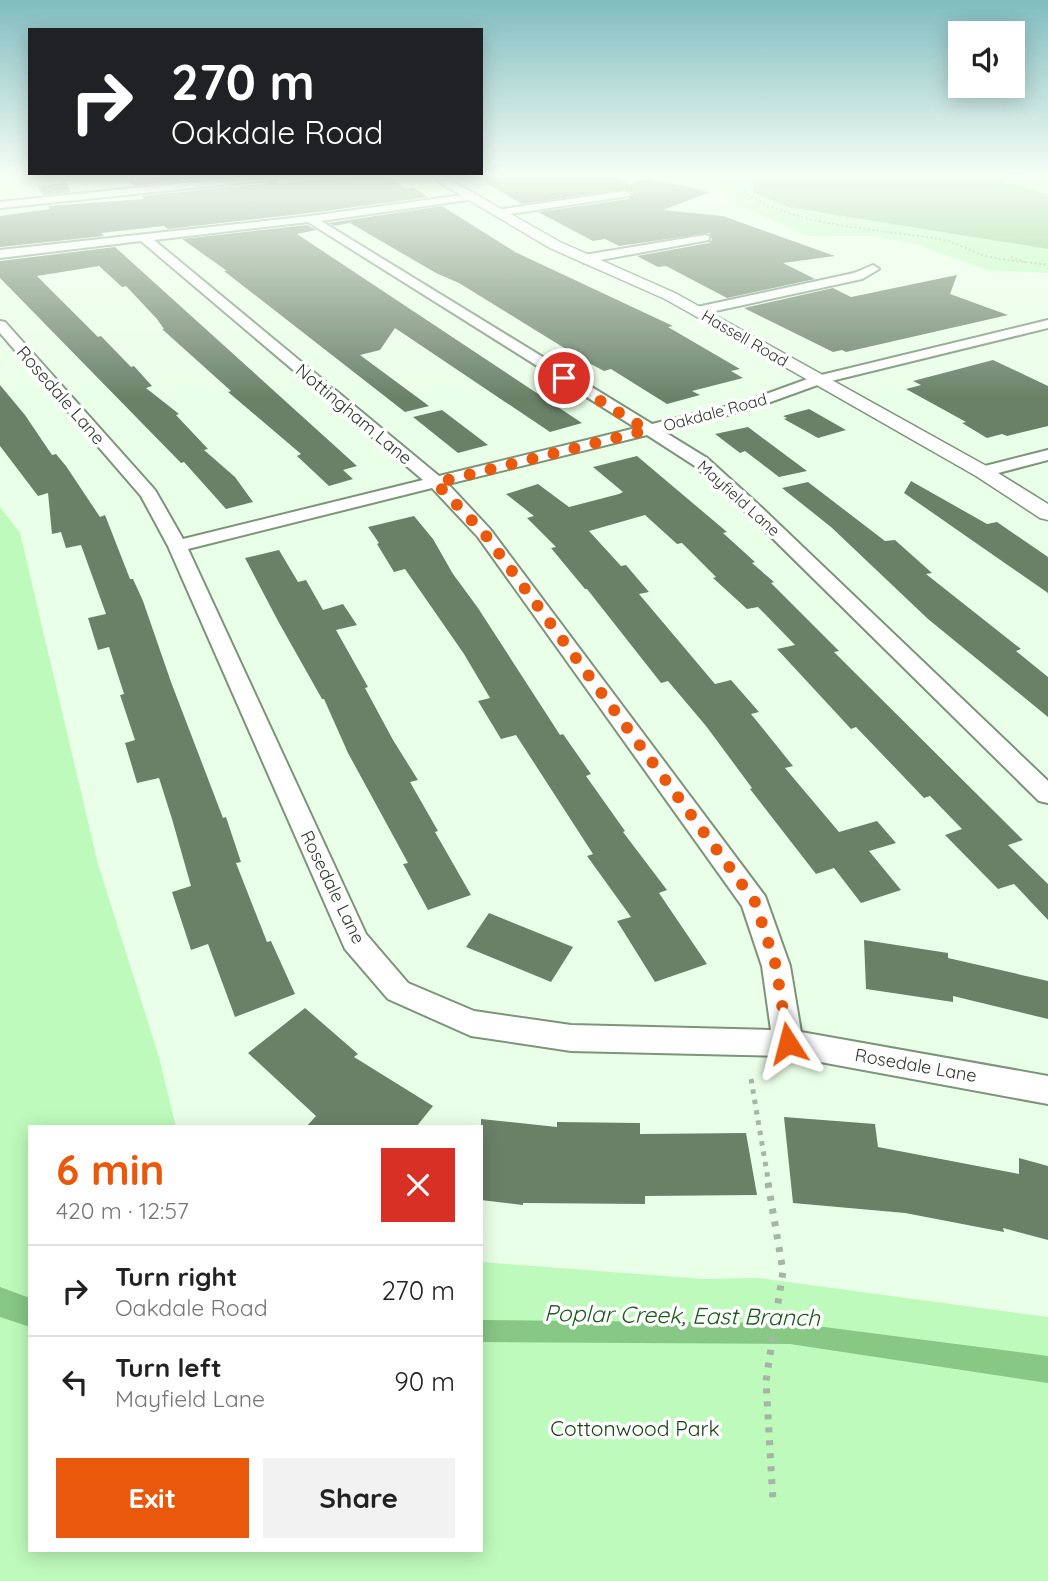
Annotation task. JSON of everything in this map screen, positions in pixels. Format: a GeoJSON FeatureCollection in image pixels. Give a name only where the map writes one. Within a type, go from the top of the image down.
{"type":"FeatureCollection","features":[{"type":"Feature","properties":{"kind":"street"},"geometry":{"type":"LineString","coordinates":[[0,254],[27,251]]}},
{"type":"Feature","properties":{"kind":"street","name":"Nottingham Lane"},"geometry":{"type":"LineString","coordinates":[[159,251],[436,483],[484,533],[755,902],[776,966],[788,1043]]}},
{"type":"Feature","properties":{"kind":"street","name":"Mayfield Lane"},"geometry":{"type":"LineString","coordinates":[[361,251],[701,462],[1048,795]]}},
{"type":"Feature","properties":{"kind":"street","name":"Hassell Road"},"geometry":{"type":"LineString","coordinates":[[568,251],[697,311],[983,472],[1048,513]]}},
{"type":"Feature","properties":{"kind":"street"},"geometry":{"type":"LineString","coordinates":[[584,259],[629,251]]}},
{"type":"Feature","properties":{"kind":"street"},"geometry":{"type":"LineString","coordinates":[[697,311],[858,276],[873,269]]}},
{"type":"Feature","properties":{"kind":"street","name":"Oakdale Road"},"geometry":{"type":"LineString","coordinates":[[177,547],[746,406],[818,380],[1048,324]]}},
{"type":"Feature","properties":{"kind":"street","name":"Rosedale Lane"},"geometry":{"type":"LineString","coordinates":[[0,325],[149,494],[177,547],[355,941],[398,990],[471,1023],[570,1038],[788,1043],[1048,1090]]}},
{"type":"Feature","properties":{"kind":"street"},"geometry":{"type":"LineString","coordinates":[[983,472],[1048,455]]}},
{"type":"Feature","properties":{"kind":"path"},"geometry":{"type":"LineString","coordinates":[[972,251],[988,257],[1048,265]]}},
{"type":"Feature","properties":{"kind":"path"},"geometry":{"type":"LineString","coordinates":[[1012,257],[1029,264]]}},
{"type":"Feature","properties":{"kind":"path"},"geometry":{"type":"LineString","coordinates":[[751,1079],[783,1271],[766,1381],[774,1501]]}},
{"type":"Feature","properties":{"kind":"green space"},"geometry":{"type":"Polygon","coordinates":[[[935,251],[1048,251],[1048,273],[988,270],[935,251]]]}},
{"type":"Feature","properties":{"kind":"green space","name":"Cottonwood Park"},"geometry":{"type":"Polygon","coordinates":[[[0,507],[20,533],[98,864],[159,1057],[176,1125],[28,1125],[28,1552],[483,1552],[483,1262],[704,1279],[759,1278],[1048,1317],[1048,1581],[0,1581],[0,507]]]}},
{"type":"Feature","properties":{"kind":"shaded area"},"geometry":{"type":"Polygon","coordinates":[[[0,1287],[28,1297],[28,1326],[0,1317],[0,1287]]]}},
{"type":"Feature","properties":{"kind":"shaded area"},"geometry":{"type":"Polygon","coordinates":[[[483,1320],[793,1323],[1048,1356],[1048,1383],[790,1344],[483,1342],[483,1320]]]}},
{"type":"Feature","properties":{"kind":"building"},"geometry":{"type":"Polygon","coordinates":[[[84,251],[119,251],[357,466],[343,470],[353,479],[329,486],[297,456],[301,454],[228,392],[231,391],[162,329],[157,319],[126,286],[122,287],[99,266],[37,276],[98,337],[101,336],[131,367],[134,366],[152,386],[146,388],[179,414],[176,415],[208,449],[204,450],[235,477],[253,502],[226,509],[184,462],[181,463],[0,278],[0,261],[84,251]]]}},
{"type":"Feature","properties":{"kind":"building"},"geometry":{"type":"Polygon","coordinates":[[[199,251],[322,251],[582,423],[550,432],[395,328],[380,350],[360,355],[429,406],[405,412],[224,271],[227,271],[199,251]]]}},
{"type":"Feature","properties":{"kind":"building"},"geometry":{"type":"Polygon","coordinates":[[[398,251],[513,251],[673,326],[668,327],[740,369],[731,371],[743,378],[692,391],[700,395],[667,404],[611,369],[604,371],[587,362],[459,283],[398,251]]]}},
{"type":"Feature","properties":{"kind":"building"},"geometry":{"type":"Polygon","coordinates":[[[666,251],[820,251],[835,256],[783,263],[815,279],[727,298],[666,266],[658,267],[637,256],[666,251]]]}},
{"type":"Feature","properties":{"kind":"building"},"geometry":{"type":"Polygon","coordinates":[[[957,275],[950,294],[1008,315],[846,352],[833,352],[744,308],[833,288],[851,297],[957,275]]]}},
{"type":"Feature","properties":{"kind":"building"},"geometry":{"type":"Polygon","coordinates":[[[993,360],[1048,386],[1048,426],[987,438],[962,423],[966,422],[906,389],[921,385],[913,381],[993,360]]]}},
{"type":"Feature","properties":{"kind":"building"},"geometry":{"type":"Polygon","coordinates":[[[0,385],[25,415],[52,455],[56,454],[66,466],[100,517],[105,515],[130,579],[133,579],[143,601],[223,818],[226,817],[241,862],[236,863],[267,942],[271,941],[295,994],[235,1017],[208,944],[191,950],[172,892],[191,886],[172,819],[159,778],[137,783],[125,743],[135,740],[120,695],[124,694],[109,647],[98,650],[88,618],[106,614],[81,545],[66,548],[61,532],[52,534],[48,493],[38,496],[0,446],[0,385]]]}},
{"type":"Feature","properties":{"kind":"building"},"geometry":{"type":"Polygon","coordinates":[[[809,409],[846,430],[818,438],[783,416],[809,409]]]}},
{"type":"Feature","properties":{"kind":"building"},"geometry":{"type":"Polygon","coordinates":[[[442,410],[488,445],[458,453],[413,417],[442,410]]]}},
{"type":"Feature","properties":{"kind":"building"},"geometry":{"type":"Polygon","coordinates":[[[748,427],[807,471],[779,477],[745,451],[740,453],[715,434],[748,427]]]}},
{"type":"Feature","properties":{"kind":"building"},"geometry":{"type":"Polygon","coordinates":[[[637,456],[727,532],[723,533],[755,562],[752,563],[774,582],[771,583],[839,651],[834,652],[1023,840],[1008,845],[1048,884],[1048,920],[1014,884],[998,889],[945,835],[962,829],[930,796],[924,798],[856,727],[851,729],[777,649],[795,645],[758,607],[747,609],[713,578],[716,577],[682,543],[677,544],[645,515],[589,531],[621,566],[626,565],[649,592],[639,594],[715,684],[731,680],[759,712],[751,714],[793,766],[785,768],[839,832],[877,821],[896,843],[869,851],[901,890],[861,903],[834,868],[816,874],[750,789],[752,788],[706,726],[668,681],[661,683],[551,548],[556,547],[527,518],[534,516],[506,494],[538,484],[569,507],[619,494],[623,492],[593,467],[637,456]]]}},
{"type":"Feature","properties":{"kind":"building"},"geometry":{"type":"Polygon","coordinates":[[[911,481],[987,524],[997,522],[1048,557],[1048,593],[904,493],[911,481]]]}},
{"type":"Feature","properties":{"kind":"building"},"geometry":{"type":"Polygon","coordinates":[[[808,482],[885,541],[895,540],[932,573],[926,574],[1021,649],[1016,651],[1048,677],[1048,717],[928,619],[831,527],[782,488],[808,482]]]}},
{"type":"Feature","properties":{"kind":"building"},"geometry":{"type":"Polygon","coordinates":[[[414,516],[433,539],[453,574],[560,735],[563,734],[591,774],[586,776],[625,831],[623,832],[667,890],[659,893],[707,964],[655,982],[617,921],[631,917],[587,856],[593,854],[516,735],[501,739],[478,701],[490,698],[464,654],[405,569],[394,572],[368,527],[414,516]]]}},
{"type":"Feature","properties":{"kind":"building"},"geometry":{"type":"Polygon","coordinates":[[[279,550],[298,582],[306,580],[323,610],[343,604],[357,625],[336,630],[368,687],[365,688],[393,740],[418,780],[410,782],[471,895],[428,910],[403,864],[408,863],[348,753],[324,699],[245,558],[279,550]]]}},
{"type":"Feature","properties":{"kind":"building"},"geometry":{"type":"Polygon","coordinates":[[[489,913],[573,947],[551,982],[466,947],[489,913]]]}},
{"type":"Feature","properties":{"kind":"building"},"geometry":{"type":"Polygon","coordinates":[[[864,940],[948,953],[948,958],[1048,981],[1048,1019],[953,996],[953,1002],[866,989],[864,940]]]}},
{"type":"Feature","properties":{"kind":"building"},"geometry":{"type":"Polygon","coordinates":[[[305,1008],[358,1054],[354,1057],[433,1106],[418,1125],[308,1125],[316,1116],[248,1053],[305,1008]]]}},
{"type":"Feature","properties":{"kind":"building"},"geometry":{"type":"Polygon","coordinates":[[[784,1117],[875,1124],[878,1147],[1019,1174],[1019,1158],[1048,1166],[1048,1240],[1003,1228],[1004,1232],[905,1213],[793,1203],[784,1117]]]}},
{"type":"Feature","properties":{"kind":"building"},"geometry":{"type":"Polygon","coordinates":[[[481,1119],[557,1127],[557,1122],[640,1123],[640,1134],[746,1133],[757,1195],[645,1196],[645,1204],[523,1205],[483,1200],[481,1119]]]}},
{"type":"Feature","properties":{"kind":"route"},"geometry":{"type":"LineString","coordinates":[[564,378],[647,430],[436,483],[484,533],[755,902],[776,966],[788,1043]]}},
{"type":"Feature","properties":{"kind":"water label","name":"Poplar Creek, East Branch"},"geometry":{"type":"Point","coordinates":[682,1315]}}]}
